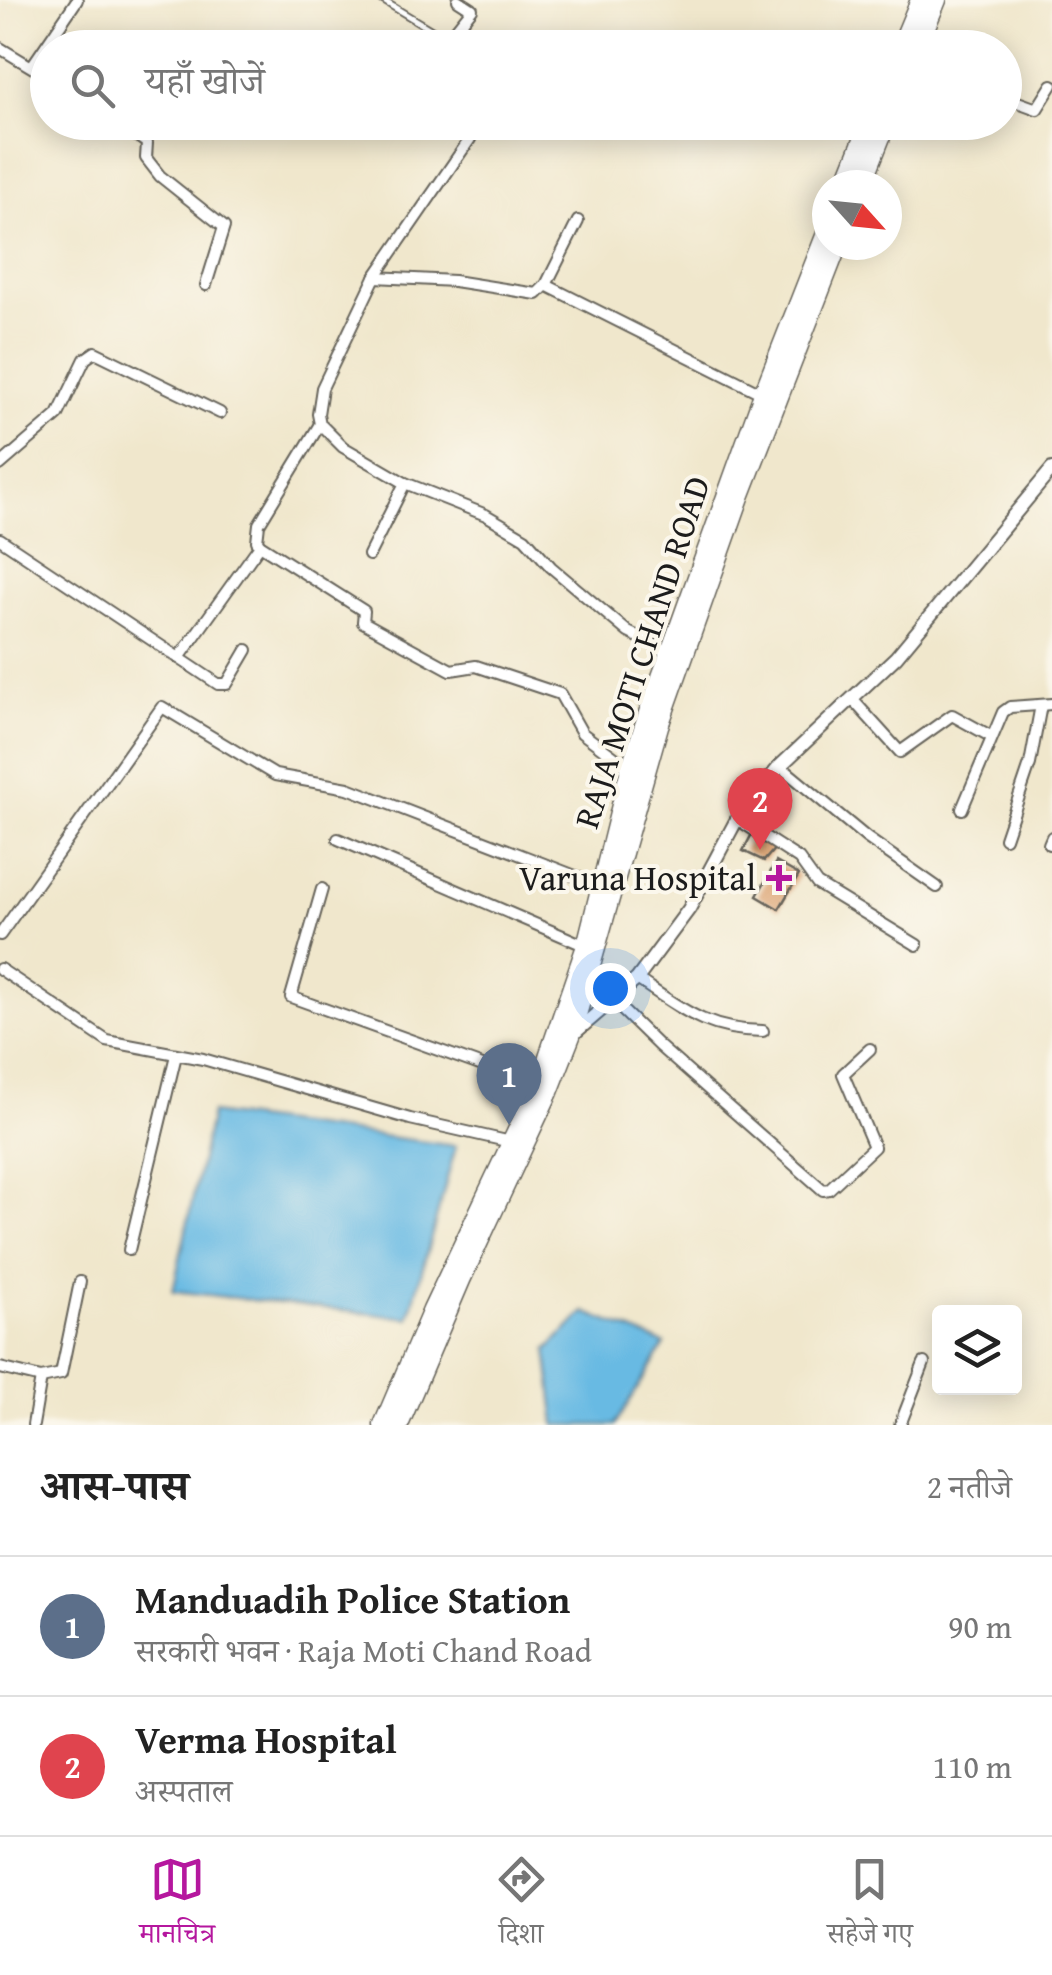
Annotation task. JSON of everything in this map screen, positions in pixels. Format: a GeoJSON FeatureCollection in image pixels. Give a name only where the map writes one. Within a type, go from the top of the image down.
{"type":"FeatureCollection","features":[{"type":"Feature","properties":{"kind":"main road"},"geometry":{"type":"LineString","coordinates":[[908,30],[920,0]]}},
{"type":"Feature","properties":{"kind":"main road"},"geometry":{"type":"LineString","coordinates":[[925,30],[938,0]]}},
{"type":"Feature","properties":{"kind":"main road"},"geometry":{"type":"LineString","coordinates":[[851,170],[863,140]]}},
{"type":"Feature","properties":{"kind":"main road"},"geometry":{"type":"LineString","coordinates":[[868,170],[879,140]]}},
{"type":"Feature","properties":{"kind":"main road","name":"RAJA MOTI CHAND ROAD"},"geometry":{"type":"LineString","coordinates":[[384,1425],[432,1310],[562,1039],[630,769],[669,652],[816,260]]}},
{"type":"Feature","properties":{"kind":"main road"},"geometry":{"type":"LineString","coordinates":[[398,1425],[549,1092],[659,726],[740,497],[832,260]]}},
{"type":"Feature","properties":{"kind":"street"},"geometry":{"type":"LineString","coordinates":[[57,30],[77,0]]}},
{"type":"Feature","properties":{"kind":"street"},"geometry":{"type":"LineString","coordinates":[[456,30],[475,4],[458,0]]}},
{"type":"Feature","properties":{"kind":"street"},"geometry":{"type":"LineString","coordinates":[[0,48],[30,65]]}},
{"type":"Feature","properties":{"kind":"street"},"geometry":{"type":"LineString","coordinates":[[1022,104],[1038,109],[1052,86]]}},
{"type":"Feature","properties":{"kind":"street"},"geometry":{"type":"LineString","coordinates":[[143,140],[147,143],[146,158],[160,176],[224,227],[206,285]]}},
{"type":"Feature","properties":{"kind":"street"},"geometry":{"type":"LineString","coordinates":[[469,140],[375,277],[322,388],[320,424],[344,446],[405,483],[486,516],[525,538],[551,567],[628,632],[669,652]]}},
{"type":"Feature","properties":{"kind":"street"},"geometry":{"type":"LineString","coordinates":[[375,277],[454,282],[529,296],[546,285],[578,221]]}},
{"type":"Feature","properties":{"kind":"street"},"geometry":{"type":"LineString","coordinates":[[546,285],[764,394]]}},
{"type":"Feature","properties":{"kind":"street"},"geometry":{"type":"LineString","coordinates":[[0,464],[58,415],[85,359],[95,352],[220,413]]}},
{"type":"Feature","properties":{"kind":"street"},"geometry":{"type":"LineString","coordinates":[[320,424],[259,524],[260,546],[364,612],[364,622],[450,670],[476,666],[560,694],[582,733],[630,769]]}},
{"type":"Feature","properties":{"kind":"street"},"geometry":{"type":"LineString","coordinates":[[562,1039],[637,979],[689,908],[737,820],[780,766],[896,657],[1052,469]]}},
{"type":"Feature","properties":{"kind":"street"},"geometry":{"type":"LineString","coordinates":[[369,555],[405,483]]}},
{"type":"Feature","properties":{"kind":"street"},"geometry":{"type":"LineString","coordinates":[[0,539],[224,686],[247,650]]}},
{"type":"Feature","properties":{"kind":"street"},"geometry":{"type":"LineString","coordinates":[[179,658],[260,546]]}},
{"type":"Feature","properties":{"kind":"street"},"geometry":{"type":"LineString","coordinates":[[852,699],[900,752],[952,715],[992,736]]}},
{"type":"Feature","properties":{"kind":"street"},"geometry":{"type":"LineString","coordinates":[[962,809],[1006,710],[1046,705],[1005,838]]}},
{"type":"Feature","properties":{"kind":"street"},"geometry":{"type":"LineString","coordinates":[[0,935],[162,707],[275,776],[348,788],[602,886]]}},
{"type":"Feature","properties":{"kind":"street"},"geometry":{"type":"LineString","coordinates":[[780,766],[867,838],[937,887]]}},
{"type":"Feature","properties":{"kind":"street"},"geometry":{"type":"LineString","coordinates":[[737,820],[799,859],[817,884],[917,945]]}},
{"type":"Feature","properties":{"kind":"street"},"geometry":{"type":"LineString","coordinates":[[338,838],[586,946]]}},
{"type":"Feature","properties":{"kind":"street"},"geometry":{"type":"LineString","coordinates":[[322,889],[291,998],[538,1086]]}},
{"type":"Feature","properties":{"kind":"street"},"geometry":{"type":"LineString","coordinates":[[0,969],[107,1041],[203,1059],[410,1118],[511,1142]]}},
{"type":"Feature","properties":{"kind":"street"},"geometry":{"type":"LineString","coordinates":[[637,979],[688,1013],[720,1028],[763,1032]]}},
{"type":"Feature","properties":{"kind":"street"},"geometry":{"type":"LineString","coordinates":[[613,1001],[822,1190],[874,1148],[844,1074],[870,1049]]}},
{"type":"Feature","properties":{"kind":"street"},"geometry":{"type":"LineString","coordinates":[[129,1250],[176,1055]]}},
{"type":"Feature","properties":{"kind":"street"},"geometry":{"type":"LineString","coordinates":[[0,1368],[57,1378],[64,1368],[80,1282]]}},
{"type":"Feature","properties":{"kind":"street"},"geometry":{"type":"LineString","coordinates":[[900,1425],[924,1362]]}},
{"type":"Feature","properties":{"kind":"street"},"geometry":{"type":"LineString","coordinates":[[33,1425],[41,1378]]}},
{"type":"Feature","properties":{"kind":"lane"},"geometry":{"type":"LineString","coordinates":[[382,0],[425,30]]}},
{"type":"Feature","properties":{"kind":"water"},"geometry":{"type":"Polygon","coordinates":[[[211,1113],[456,1146],[409,1318],[173,1291],[211,1113]]]}},
{"type":"Feature","properties":{"kind":"water"},"geometry":{"type":"Polygon","coordinates":[[[585,1312],[665,1344],[615,1425],[556,1425],[547,1350],[585,1312]]]}},
{"type":"Feature","properties":{"kind":"building"},"geometry":{"type":"Polygon","coordinates":[[[752,834],[776,847],[764,861],[743,851],[752,834]]]}},
{"type":"Feature","properties":{"kind":"building"},"geometry":{"type":"Polygon","coordinates":[[[776,862],[799,875],[779,909],[757,896],[776,862]]]}},
{"type":"Feature","properties":{"kind":"place","name":"Verma Hospital"},"geometry":{"type":"Point","coordinates":[760,850]}},
{"type":"Feature","properties":{"kind":"place","name":"Varuna Hospital"},"geometry":{"type":"Point","coordinates":[779,878]}},
{"type":"Feature","properties":{"kind":"place","name":"Manduadih Police Station"},"geometry":{"type":"Point","coordinates":[509,1125]}}]}
